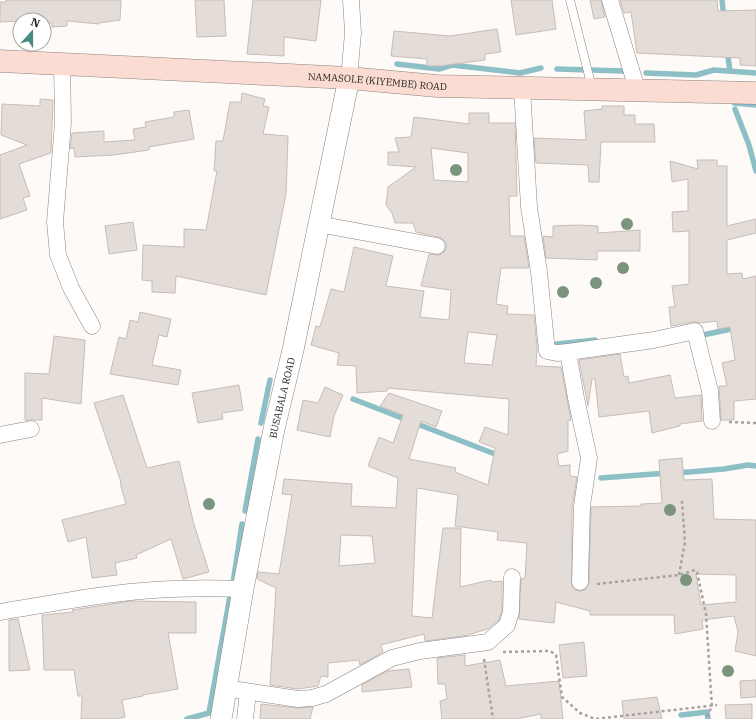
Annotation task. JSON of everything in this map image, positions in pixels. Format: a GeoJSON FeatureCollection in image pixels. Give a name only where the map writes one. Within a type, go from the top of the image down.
{"type":"FeatureCollection","features":[{"type":"Feature","properties":{"kind":"main road","name":"NAMASOLE (KIYEMBE) ROAD"},"geometry":{"type":"LineString","coordinates":[[0,61],[349,78],[436,86],[637,89],[756,93]]}},
{"type":"Feature","properties":{"kind":"street"},"geometry":{"type":"LineString","coordinates":[[349,78],[353,32],[351,0]]}},
{"type":"Feature","properties":{"kind":"street"},"geometry":{"type":"LineString","coordinates":[[610,0],[637,89]]}},
{"type":"Feature","properties":{"kind":"street"},"geometry":{"type":"LineString","coordinates":[[62,63],[63,123],[55,222],[58,255],[71,288],[92,326]]}},
{"type":"Feature","properties":{"kind":"street","name":"BUSABALA ROAD"},"geometry":{"type":"LineString","coordinates":[[221,719],[225,688],[243,589],[274,429],[293,350],[349,78]]}},
{"type":"Feature","properties":{"kind":"street"},"geometry":{"type":"LineString","coordinates":[[522,88],[529,207],[539,272],[547,351],[557,353],[568,352],[654,340],[695,331],[717,422]]}},
{"type":"Feature","properties":{"kind":"street"},"geometry":{"type":"LineString","coordinates":[[318,224],[437,246]]}},
{"type":"Feature","properties":{"kind":"street"},"geometry":{"type":"LineString","coordinates":[[568,352],[589,458],[582,506],[580,582]]}},
{"type":"Feature","properties":{"kind":"street"},"geometry":{"type":"LineString","coordinates":[[0,435],[31,428]]}},
{"type":"Feature","properties":{"kind":"street"},"geometry":{"type":"LineString","coordinates":[[225,688],[298,699],[312,698],[332,691],[392,658],[420,651],[484,642],[507,625],[511,612],[512,577]]}},
{"type":"Feature","properties":{"kind":"street"},"geometry":{"type":"LineString","coordinates":[[0,612],[116,594],[153,590],[192,588],[243,589]]}},
{"type":"Feature","properties":{"kind":"street"},"geometry":{"type":"LineString","coordinates":[[245,719],[248,692]]}},
{"type":"Feature","properties":{"kind":"lane"},"geometry":{"type":"LineString","coordinates":[[570,0],[593,89]]}},
{"type":"Feature","properties":{"kind":"path"},"geometry":{"type":"LineString","coordinates":[[717,422],[756,423]]}},
{"type":"Feature","properties":{"kind":"path"},"geometry":{"type":"LineString","coordinates":[[679,576],[685,542],[682,501]]}},
{"type":"Feature","properties":{"kind":"path"},"geometry":{"type":"LineString","coordinates":[[580,582],[594,584],[679,576],[695,570],[697,572],[706,614],[712,706],[706,719]]}},
{"type":"Feature","properties":{"kind":"path"},"geometry":{"type":"LineString","coordinates":[[484,642],[498,651],[508,653],[550,651],[556,655],[562,697],[580,713],[596,719],[717,705]]}},
{"type":"Feature","properties":{"kind":"path"},"geometry":{"type":"LineString","coordinates":[[484,642],[493,719]]}},
{"type":"Feature","properties":{"kind":"building"},"geometry":{"type":"Polygon","coordinates":[[[6,0],[121,0],[120,20],[99,24],[67,21],[67,26],[52,27],[52,12],[12,12],[12,21],[0,22],[0,2],[6,2],[6,0]]]}},
{"type":"Feature","properties":{"kind":"building"},"geometry":{"type":"Polygon","coordinates":[[[195,0],[224,0],[226,36],[197,37],[195,0]]]}},
{"type":"Feature","properties":{"kind":"building"},"geometry":{"type":"Polygon","coordinates":[[[253,0],[321,0],[316,41],[284,37],[284,56],[247,54],[253,0]]]}},
{"type":"Feature","properties":{"kind":"building"},"geometry":{"type":"Polygon","coordinates":[[[511,0],[552,0],[556,29],[516,35],[511,0]]]}},
{"type":"Feature","properties":{"kind":"building"},"geometry":{"type":"Polygon","coordinates":[[[590,0],[601,0],[605,17],[594,19],[590,0]]]}},
{"type":"Feature","properties":{"kind":"building"},"geometry":{"type":"Polygon","coordinates":[[[620,0],[717,0],[718,11],[756,10],[756,66],[740,65],[740,58],[637,53],[631,12],[624,13],[620,0]]]}},
{"type":"Feature","properties":{"kind":"building"},"geometry":{"type":"Polygon","coordinates":[[[497,29],[501,52],[485,54],[485,60],[440,66],[427,66],[427,59],[391,56],[394,31],[450,36],[497,29]]]}},
{"type":"Feature","properties":{"kind":"building"},"geometry":{"type":"Polygon","coordinates":[[[242,93],[265,99],[263,106],[269,107],[263,134],[288,136],[286,194],[266,295],[176,276],[175,293],[152,292],[152,281],[142,280],[143,245],[184,247],[184,229],[206,230],[217,171],[214,171],[216,141],[223,141],[230,102],[241,102],[242,93]]]}},
{"type":"Feature","properties":{"kind":"building"},"geometry":{"type":"Polygon","coordinates":[[[40,99],[53,100],[51,153],[19,164],[30,196],[23,198],[27,210],[0,219],[0,155],[27,145],[1,135],[2,104],[40,106],[40,99]]]}},
{"type":"Feature","properties":{"kind":"building"},"geometry":{"type":"Polygon","coordinates":[[[602,106],[624,106],[624,115],[635,115],[635,124],[654,124],[655,142],[601,142],[599,182],[589,182],[588,165],[536,163],[534,138],[586,140],[584,111],[602,109],[602,106]]]}},
{"type":"Feature","properties":{"kind":"building"},"geometry":{"type":"Polygon","coordinates":[[[189,110],[194,139],[149,147],[149,150],[114,155],[75,157],[74,148],[70,149],[72,133],[104,131],[104,142],[135,140],[133,129],[146,127],[145,122],[174,117],[174,112],[189,110]]]}},
{"type":"Feature","properties":{"kind":"building"},"geometry":{"type":"Polygon","coordinates":[[[469,113],[489,113],[489,123],[515,123],[517,196],[509,196],[510,236],[524,236],[529,268],[501,268],[496,304],[508,306],[507,314],[534,315],[537,346],[536,366],[561,367],[571,420],[568,421],[568,451],[557,454],[559,466],[570,465],[570,476],[577,477],[572,508],[572,586],[575,590],[580,591],[585,590],[589,583],[591,507],[641,506],[641,504],[662,503],[659,460],[682,458],[684,480],[712,479],[714,519],[756,520],[756,656],[735,651],[738,632],[734,616],[702,620],[703,629],[675,634],[674,615],[590,615],[590,611],[556,602],[554,623],[519,619],[521,579],[525,578],[527,543],[497,540],[498,532],[455,526],[458,495],[417,488],[412,616],[432,618],[443,528],[461,528],[460,587],[491,580],[492,582],[502,581],[502,610],[499,620],[488,629],[464,636],[425,641],[424,634],[381,645],[383,652],[360,665],[359,660],[328,663],[328,677],[321,676],[318,686],[298,689],[270,685],[276,588],[257,579],[258,572],[279,574],[292,495],[282,494],[284,479],[352,484],[351,506],[396,508],[398,478],[368,466],[379,437],[393,443],[403,415],[380,406],[389,393],[442,411],[436,427],[421,421],[409,459],[456,468],[455,472],[488,485],[495,448],[479,442],[485,427],[508,435],[509,399],[388,388],[387,391],[357,393],[356,366],[337,365],[339,353],[311,345],[316,326],[320,327],[331,289],[344,292],[354,247],[393,256],[386,286],[424,291],[420,317],[449,320],[451,290],[421,286],[429,254],[440,255],[446,248],[446,242],[439,237],[416,232],[413,223],[395,223],[392,213],[386,205],[388,187],[416,167],[388,165],[388,152],[399,152],[395,138],[411,137],[414,117],[469,124],[469,113]],[[431,148],[434,180],[468,182],[468,153],[431,148]],[[468,332],[464,363],[492,365],[497,335],[468,332]],[[341,535],[339,566],[375,563],[372,536],[341,535]],[[696,574],[701,605],[736,602],[736,575],[696,574]]]}},
{"type":"Feature","properties":{"kind":"building"},"geometry":{"type":"Polygon","coordinates":[[[697,160],[717,160],[717,166],[727,166],[727,226],[756,219],[756,233],[727,240],[727,274],[742,273],[743,279],[756,276],[756,399],[734,401],[734,420],[721,420],[719,386],[727,386],[722,363],[735,360],[730,327],[718,329],[717,321],[700,323],[693,322],[671,326],[669,307],[675,307],[672,286],[689,284],[689,231],[673,232],[672,212],[688,211],[688,179],[672,182],[670,161],[698,169],[697,160]]]}},
{"type":"Feature","properties":{"kind":"building"},"geometry":{"type":"Polygon","coordinates":[[[133,222],[137,250],[109,254],[105,226],[133,222]]]}},
{"type":"Feature","properties":{"kind":"building"},"geometry":{"type":"Polygon","coordinates":[[[553,226],[598,226],[598,233],[640,230],[640,251],[597,251],[597,260],[546,258],[543,236],[553,237],[553,226]]]}},
{"type":"Feature","properties":{"kind":"building"},"geometry":{"type":"Polygon","coordinates":[[[140,312],[171,319],[167,337],[159,335],[152,365],[181,370],[178,385],[110,374],[119,337],[126,339],[130,320],[138,322],[140,312]]]}},
{"type":"Feature","properties":{"kind":"building"},"geometry":{"type":"Polygon","coordinates":[[[54,336],[85,340],[81,404],[42,398],[42,420],[25,420],[25,373],[49,374],[54,336]]]}},
{"type":"Feature","properties":{"kind":"building"},"geometry":{"type":"Polygon","coordinates":[[[620,354],[624,377],[628,376],[629,383],[670,375],[675,398],[701,395],[702,421],[680,424],[680,426],[652,433],[649,411],[599,417],[595,379],[592,379],[588,406],[579,360],[620,354]]]}},
{"type":"Feature","properties":{"kind":"building"},"geometry":{"type":"Polygon","coordinates":[[[239,385],[243,410],[222,413],[223,419],[198,423],[192,393],[239,385]]]}},
{"type":"Feature","properties":{"kind":"building"},"geometry":{"type":"Polygon","coordinates":[[[325,387],[343,395],[334,416],[330,437],[297,430],[303,400],[318,403],[325,387]]]}},
{"type":"Feature","properties":{"kind":"building"},"geometry":{"type":"Polygon","coordinates":[[[123,395],[147,468],[179,461],[193,521],[209,572],[183,579],[171,539],[136,555],[137,558],[115,563],[117,575],[92,578],[86,537],[68,542],[62,520],[126,504],[121,482],[94,403],[123,395]]]}},
{"type":"Feature","properties":{"kind":"building"},"geometry":{"type":"Polygon","coordinates":[[[131,601],[196,602],[196,633],[168,633],[178,689],[122,700],[125,717],[115,719],[81,719],[82,696],[78,696],[74,670],[44,670],[42,615],[73,612],[72,610],[131,601]]]}},
{"type":"Feature","properties":{"kind":"building"},"geometry":{"type":"Polygon","coordinates":[[[18,619],[30,670],[9,671],[9,620],[18,619]]]}},
{"type":"Feature","properties":{"kind":"building"},"geometry":{"type":"Polygon","coordinates":[[[584,642],[587,676],[563,678],[559,645],[584,642]]]}},
{"type":"Feature","properties":{"kind":"building"},"geometry":{"type":"Polygon","coordinates":[[[465,655],[465,666],[500,660],[506,686],[559,681],[563,719],[541,719],[541,714],[516,719],[442,719],[440,701],[447,699],[445,684],[438,684],[437,658],[465,655]]]}},
{"type":"Feature","properties":{"kind":"building"},"geometry":{"type":"Polygon","coordinates":[[[409,669],[412,687],[362,692],[362,685],[387,671],[409,669]]]}},
{"type":"Feature","properties":{"kind":"building"},"geometry":{"type":"Polygon","coordinates":[[[756,680],[756,697],[741,698],[740,681],[756,680]]]}},
{"type":"Feature","properties":{"kind":"building"},"geometry":{"type":"Polygon","coordinates":[[[657,697],[662,719],[624,719],[622,701],[657,697]]]}},
{"type":"Feature","properties":{"kind":"building"},"geometry":{"type":"Polygon","coordinates":[[[261,704],[297,708],[313,707],[310,719],[260,719],[261,704]]]}},
{"type":"Feature","properties":{"kind":"building"},"geometry":{"type":"Polygon","coordinates":[[[752,704],[752,719],[726,719],[725,705],[752,704]]]}},
{"type":"Feature","properties":{"kind":"waterway"},"geometry":{"type":"LineString","coordinates":[[722,0],[724,18]]}},
{"type":"Feature","properties":{"kind":"waterway"},"geometry":{"type":"LineString","coordinates":[[727,50],[730,71]]}},
{"type":"Feature","properties":{"kind":"waterway"},"geometry":{"type":"LineString","coordinates":[[397,64],[439,69],[452,65],[520,73],[541,68]]}},
{"type":"Feature","properties":{"kind":"waterway"},"geometry":{"type":"LineString","coordinates":[[557,69],[624,71]]}},
{"type":"Feature","properties":{"kind":"waterway"},"geometry":{"type":"LineString","coordinates":[[646,73],[696,75],[714,70],[756,73]]}},
{"type":"Feature","properties":{"kind":"waterway"},"geometry":{"type":"LineString","coordinates":[[734,103],[756,105]]}},
{"type":"Feature","properties":{"kind":"waterway"},"geometry":{"type":"LineString","coordinates":[[735,109],[749,145],[756,171]]}},
{"type":"Feature","properties":{"kind":"waterway"},"geometry":{"type":"LineString","coordinates":[[698,336],[736,328]]}},
{"type":"Feature","properties":{"kind":"waterway"},"geometry":{"type":"LineString","coordinates":[[557,344],[595,340]]}},
{"type":"Feature","properties":{"kind":"waterway"},"geometry":{"type":"LineString","coordinates":[[261,423],[270,380]]}},
{"type":"Feature","properties":{"kind":"waterway"},"geometry":{"type":"LineString","coordinates":[[353,399],[500,456]]}},
{"type":"Feature","properties":{"kind":"waterway"},"geometry":{"type":"LineString","coordinates":[[245,511],[258,439]]}},
{"type":"Feature","properties":{"kind":"waterway"},"geometry":{"type":"LineString","coordinates":[[677,473],[724,469],[748,465],[756,466]]}},
{"type":"Feature","properties":{"kind":"waterway"},"geometry":{"type":"LineString","coordinates":[[601,478],[667,473]]}},
{"type":"Feature","properties":{"kind":"waterway"},"geometry":{"type":"LineString","coordinates":[[233,583],[242,524]]}},
{"type":"Feature","properties":{"kind":"waterway"},"geometry":{"type":"LineString","coordinates":[[187,719],[209,713],[230,596]]}},
{"type":"Feature","properties":{"kind":"waterway"},"geometry":{"type":"LineString","coordinates":[[681,715],[707,712],[708,719]]}}]}
